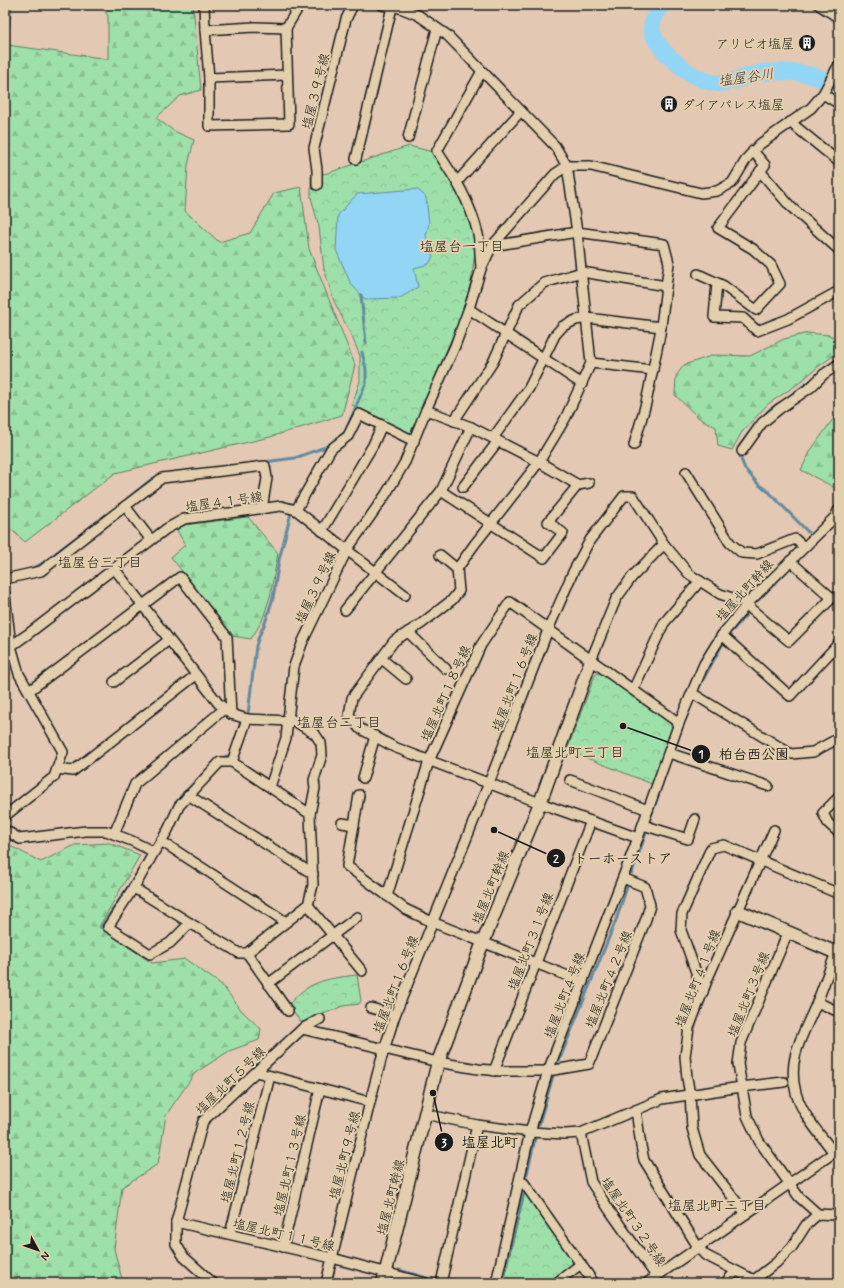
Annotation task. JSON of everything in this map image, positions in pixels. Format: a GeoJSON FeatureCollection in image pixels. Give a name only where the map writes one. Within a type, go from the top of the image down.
{"type":"FeatureCollection","features":[{"type":"Feature","properties":{"kind":"street"},"geometry":{"type":"LineString","coordinates":[[204,5],[209,78],[209,126],[289,124],[286,28],[300,5]]}},
{"type":"Feature","properties":{"kind":"street","name":"塩屋３９号線"},"geometry":{"type":"LineString","coordinates":[[317,185],[314,148],[346,19],[353,5]]}},
{"type":"Feature","properties":{"kind":"street"},"geometry":{"type":"LineString","coordinates":[[382,5],[400,8],[418,15],[447,36],[555,146],[567,166],[577,232],[591,363],[565,419],[539,462],[457,569]]}},
{"type":"Feature","properties":{"kind":"street"},"geometry":{"type":"LineString","coordinates":[[819,5],[839,18]]}},
{"type":"Feature","properties":{"kind":"street"},"geometry":{"type":"LineString","coordinates":[[356,159],[392,7]]}},
{"type":"Feature","properties":{"kind":"street"},"geometry":{"type":"LineString","coordinates":[[205,30],[254,26],[286,28]]}},
{"type":"Feature","properties":{"kind":"street"},"geometry":{"type":"LineString","coordinates":[[408,138],[437,29]]}},
{"type":"Feature","properties":{"kind":"street"},"geometry":{"type":"LineString","coordinates":[[404,595],[347,550],[386,494],[405,462],[426,410],[455,346],[469,309],[481,269],[492,246],[555,174],[567,166],[591,166],[701,193],[717,191],[732,184],[747,158],[760,144],[811,108],[823,94],[839,64]]}},
{"type":"Feature","properties":{"kind":"street"},"geometry":{"type":"LineString","coordinates":[[481,269],[478,235],[467,200],[437,151],[482,71]]}},
{"type":"Feature","properties":{"kind":"street"},"geometry":{"type":"LineString","coordinates":[[209,78],[287,75]]}},
{"type":"Feature","properties":{"kind":"street"},"geometry":{"type":"LineString","coordinates":[[823,94],[839,104]]}},
{"type":"Feature","properties":{"kind":"street"},"geometry":{"type":"LineString","coordinates":[[457,182],[521,111]]}},
{"type":"Feature","properties":{"kind":"street"},"geometry":{"type":"LineString","coordinates":[[790,122],[839,162]]}},
{"type":"Feature","properties":{"kind":"street"},"geometry":{"type":"LineString","coordinates":[[698,274],[724,286],[756,310],[780,284],[771,265],[753,249],[718,228],[765,165],[753,151]]}},
{"type":"Feature","properties":{"kind":"street"},"geometry":{"type":"LineString","coordinates":[[760,171],[790,206],[839,250]]}},
{"type":"Feature","properties":{"kind":"street"},"geometry":{"type":"LineString","coordinates":[[492,246],[577,232],[664,244],[669,263],[661,327],[646,403],[634,445]]}},
{"type":"Feature","properties":{"kind":"street"},"geometry":{"type":"LineString","coordinates":[[454,421],[493,362],[519,305],[544,283],[582,272],[666,286]]}},
{"type":"Feature","properties":{"kind":"street"},"geometry":{"type":"LineString","coordinates":[[717,283],[714,317],[743,318],[757,332],[788,319],[839,291]]}},
{"type":"Feature","properties":{"kind":"street"},"geometry":{"type":"LineString","coordinates":[[469,309],[582,384]]}},
{"type":"Feature","properties":{"kind":"street"},"geometry":{"type":"LineString","coordinates":[[463,487],[529,388],[555,335],[563,326],[576,320],[587,318],[661,327]]}},
{"type":"Feature","properties":{"kind":"street"},"geometry":{"type":"LineString","coordinates":[[591,363],[653,370]]}},
{"type":"Feature","properties":{"kind":"street"},"geometry":{"type":"LineString","coordinates":[[742,451],[762,423],[779,409],[811,387],[824,374],[839,364]]}},
{"type":"Feature","properties":{"kind":"street"},"geometry":{"type":"LineString","coordinates":[[426,410],[471,427],[539,462],[578,485]]}},
{"type":"Feature","properties":{"kind":"street"},"geometry":{"type":"LineString","coordinates":[[296,510],[330,449],[348,436],[359,414],[414,441]]}},
{"type":"Feature","properties":{"kind":"street"},"geometry":{"type":"LineString","coordinates":[[322,530],[373,445],[382,425]]}},
{"type":"Feature","properties":{"kind":"street"},"geometry":{"type":"LineString","coordinates":[[345,610],[441,491],[471,427]]}},
{"type":"Feature","properties":{"kind":"street"},"geometry":{"type":"LineString","coordinates":[[5,579],[41,571],[162,478],[266,466],[267,478],[262,509]]}},
{"type":"Feature","properties":{"kind":"street"},"geometry":{"type":"LineString","coordinates":[[686,472],[730,543],[742,553],[758,554],[795,539],[804,547]]}},
{"type":"Feature","properties":{"kind":"street"},"geometry":{"type":"LineString","coordinates":[[441,491],[544,558],[563,533],[548,522],[578,485],[589,483]]}},
{"type":"Feature","properties":{"kind":"street","name":"塩屋北町１６号線"},"geometry":{"type":"LineString","coordinates":[[370,1102],[395,1015],[489,783],[548,630],[573,572],[590,540],[624,496],[634,496],[664,544],[689,574],[720,594],[748,603]]}},
{"type":"Feature","properties":{"kind":"street"},"geometry":{"type":"LineString","coordinates":[[125,506],[152,540]]}},
{"type":"Feature","properties":{"kind":"street","name":"塩屋４１号線"},"geometry":{"type":"LineString","coordinates":[[8,647],[166,529],[184,519],[281,506],[296,510]]}},
{"type":"Feature","properties":{"kind":"street","name":"塩屋３９号線"},"geometry":{"type":"LineString","coordinates":[[270,787],[286,738],[294,666],[303,641],[347,550],[296,510]]}},
{"type":"Feature","properties":{"kind":"street","name":"塩屋北町幹線"},"geometry":{"type":"LineString","coordinates":[[679,723],[704,664],[722,635],[748,603],[839,514]]}},
{"type":"Feature","properties":{"kind":"street"},"geometry":{"type":"LineString","coordinates":[[664,544],[632,577],[616,599],[591,660],[679,723]]}},
{"type":"Feature","properties":{"kind":"street"},"geometry":{"type":"LineString","coordinates":[[440,555],[457,569],[460,590],[452,600],[394,641],[352,698],[349,715],[359,728],[394,747],[540,803],[638,838]]}},
{"type":"Feature","properties":{"kind":"street"},"geometry":{"type":"LineString","coordinates":[[748,603],[751,609],[789,641],[832,598],[790,561]]}},
{"type":"Feature","properties":{"kind":"street"},"geometry":{"type":"LineString","coordinates":[[114,568],[218,703],[228,711],[247,719],[288,719],[315,734],[321,743],[322,755],[314,780],[315,788],[310,814],[314,885],[308,905],[247,953],[239,953],[134,888]]}},
{"type":"Feature","properties":{"kind":"street"},"geometry":{"type":"LineString","coordinates":[[29,691],[180,577],[227,637],[228,711]]}},
{"type":"Feature","properties":{"kind":"street"},"geometry":{"type":"LineString","coordinates":[[633,690],[664,623],[700,581]]}},
{"type":"Feature","properties":{"kind":"street"},"geometry":{"type":"LineString","coordinates":[[5,595],[8,647],[19,674],[63,752],[54,777],[5,816]]}},
{"type":"Feature","properties":{"kind":"street","name":"塩屋北町１８号線"},"geometry":{"type":"LineString","coordinates":[[387,896],[429,761],[481,645],[510,602],[591,660]]}},
{"type":"Feature","properties":{"kind":"street"},"geometry":{"type":"LineString","coordinates":[[408,632],[446,669]]}},
{"type":"Feature","properties":{"kind":"street"},"geometry":{"type":"LineString","coordinates":[[722,635],[790,696],[839,643]]}},
{"type":"Feature","properties":{"kind":"street"},"geometry":{"type":"LineString","coordinates":[[114,682],[169,640]]}},
{"type":"Feature","properties":{"kind":"street"},"geometry":{"type":"LineString","coordinates":[[382,658],[406,680]]}},
{"type":"Feature","properties":{"kind":"street","name":"塩屋北町幹線"},"geometry":{"type":"LineString","coordinates":[[384,1278],[438,1062],[483,942],[540,803],[591,660]]}},
{"type":"Feature","properties":{"kind":"street"},"geometry":{"type":"LineString","coordinates":[[56,769],[73,771],[196,675]]}},
{"type":"Feature","properties":{"kind":"street"},"geometry":{"type":"LineString","coordinates":[[692,694],[791,754],[813,752],[839,738]]}},
{"type":"Feature","properties":{"kind":"street"},"geometry":{"type":"LineString","coordinates":[[114,834],[135,784],[228,711]]}},
{"type":"Feature","properties":{"kind":"street"},"geometry":{"type":"LineString","coordinates":[[232,762],[247,719]]}},
{"type":"Feature","properties":{"kind":"street","name":"塩屋北町４号線"},"geometry":{"type":"LineString","coordinates":[[496,1283],[530,1132],[548,1071],[643,825],[679,723]]}},
{"type":"Feature","properties":{"kind":"street"},"geometry":{"type":"LineString","coordinates":[[363,778],[374,736]]}},
{"type":"Feature","properties":{"kind":"street"},"geometry":{"type":"LineString","coordinates":[[669,753],[768,786]]}},
{"type":"Feature","properties":{"kind":"street"},"geometry":{"type":"LineString","coordinates":[[190,923],[170,943],[150,954],[108,927],[134,888],[179,806],[220,762],[232,762],[310,814]]}},
{"type":"Feature","properties":{"kind":"street"},"geometry":{"type":"LineString","coordinates":[[570,780],[648,810]]}},
{"type":"Feature","properties":{"kind":"street"},"geometry":{"type":"LineString","coordinates":[[188,795],[313,874]]}},
{"type":"Feature","properties":{"kind":"street"},"geometry":{"type":"LineString","coordinates":[[359,795],[347,866],[404,909],[432,922],[583,982]]}},
{"type":"Feature","properties":{"kind":"street"},"geometry":{"type":"LineString","coordinates":[[839,797],[822,813],[828,823],[839,832]]}},
{"type":"Feature","properties":{"kind":"street"},"geometry":{"type":"LineString","coordinates":[[643,825],[688,839],[695,819]]}},
{"type":"Feature","properties":{"kind":"street","name":"塩屋北町３１号線"},"geometry":{"type":"LineString","coordinates":[[494,1071],[591,822]]}},
{"type":"Feature","properties":{"kind":"street"},"geometry":{"type":"LineString","coordinates":[[342,823],[354,825]]}},
{"type":"Feature","properties":{"kind":"street"},"geometry":{"type":"LineString","coordinates":[[5,830],[20,839],[86,831],[106,831],[132,841],[154,852]]}},
{"type":"Feature","properties":{"kind":"street","name":"塩屋北町４１号線"},"geometry":{"type":"LineString","coordinates":[[746,1214],[700,1155],[692,1128],[690,1095],[685,1056],[689,1028],[703,992],[774,830]]}},
{"type":"Feature","properties":{"kind":"street"},"geometry":{"type":"LineString","coordinates":[[161,841],[286,922]]}},
{"type":"Feature","properties":{"kind":"street"},"geometry":{"type":"LineString","coordinates":[[703,992],[681,930],[682,914],[711,848],[724,845],[839,894]]}},
{"type":"Feature","properties":{"kind":"street","name":"塩屋北町４２号線"},"geometry":{"type":"LineString","coordinates":[[548,1071],[588,1064],[646,919],[650,905],[645,887],[623,878]]}},
{"type":"Feature","properties":{"kind":"street"},"geometry":{"type":"LineString","coordinates":[[308,905],[362,971]]}},
{"type":"Feature","properties":{"kind":"street"},"geometry":{"type":"LineString","coordinates":[[647,1283],[837,1151],[804,1110],[797,1095],[794,1080],[794,1063],[799,1042],[838,951],[738,911]]}},
{"type":"Feature","properties":{"kind":"street"},"geometry":{"type":"LineString","coordinates":[[268,984],[357,916]]}},
{"type":"Feature","properties":{"kind":"street","name":"塩屋北町３号線"},"geometry":{"type":"LineString","coordinates":[[788,932],[741,1043],[738,1064],[747,1116],[759,1141],[799,1197],[818,1214]]}},
{"type":"Feature","properties":{"kind":"street"},"geometry":{"type":"LineString","coordinates":[[247,953],[288,1011]]}},
{"type":"Feature","properties":{"kind":"street"},"geometry":{"type":"LineString","coordinates":[[817,1002],[839,1012]]}},
{"type":"Feature","properties":{"kind":"street"},"geometry":{"type":"LineString","coordinates":[[371,1008],[395,1015]]}},
{"type":"Feature","properties":{"kind":"street","name":"塩屋北町５号線"},"geometry":{"type":"LineString","coordinates":[[213,1283],[184,1257],[176,1244],[176,1222],[203,1121],[302,1029],[320,1019]]}},
{"type":"Feature","properties":{"kind":"street"},"geometry":{"type":"LineString","coordinates":[[302,1029],[438,1062],[478,1069],[494,1071],[548,1071]]}},
{"type":"Feature","properties":{"kind":"street","name":"塩屋北町９号線"},"geometry":{"type":"LineString","coordinates":[[256,1072],[370,1102],[326,1283]]}},
{"type":"Feature","properties":{"kind":"street","name":"塩屋北町１２号線"},"geometry":{"type":"LineString","coordinates":[[230,1234],[270,1076]]}},
{"type":"Feature","properties":{"kind":"street"},"geometry":{"type":"LineString","coordinates":[[425,1114],[477,1125],[530,1132],[566,1134],[581,1133],[662,1099],[784,1082]]}},
{"type":"Feature","properties":{"kind":"street","name":"塩屋北町１３号線"},"geometry":{"type":"LineString","coordinates":[[283,1246],[320,1089]]}},
{"type":"Feature","properties":{"kind":"street"},"geometry":{"type":"LineString","coordinates":[[636,1110],[644,1160],[698,1247],[705,1255],[736,1271],[754,1280],[776,1263],[792,1247],[806,1225],[818,1214],[836,1215],[839,1213]]}},
{"type":"Feature","properties":{"kind":"street"},"geometry":{"type":"LineString","coordinates":[[441,1283],[477,1125]]}},
{"type":"Feature","properties":{"kind":"street","name":"塩屋北町３２号線"},"geometry":{"type":"LineString","coordinates":[[581,1133],[591,1182],[656,1276]]}},
{"type":"Feature","properties":{"kind":"street"},"geometry":{"type":"LineString","coordinates":[[519,1182],[524,1183],[594,1283]]}},
{"type":"Feature","properties":{"kind":"street","name":"塩屋北町１１号線"},"geometry":{"type":"LineString","coordinates":[[176,1222],[332,1258],[384,1278],[425,1283]]}},
{"type":"Feature","properties":{"kind":"street"},"geometry":{"type":"LineString","coordinates":[[556,1283],[581,1264]]}},
{"type":"Feature","properties":{"kind":"street"},"geometry":{"type":"LineString","coordinates":[[725,1283],[736,1271]]}},
{"type":"Feature","properties":{"kind":"green space"},"geometry":{"type":"Polygon","coordinates":[[[5,5],[12,5],[7,45],[108,59],[108,16],[101,5],[193,5],[201,90],[180,96],[156,118],[174,131],[194,140],[188,165],[185,211],[219,242],[250,233],[274,193],[301,187],[309,249],[355,365],[342,415],[270,437],[115,473],[25,542],[5,524],[5,5]]]}},
{"type":"Feature","properties":{"kind":"green space"},"geometry":{"type":"Polygon","coordinates":[[[409,146],[433,152],[456,186],[470,220],[476,243],[472,276],[466,304],[411,435],[352,405],[360,381],[360,356],[334,301],[324,269],[319,227],[311,197],[311,176],[328,173],[409,146]]]}},
{"type":"Feature","properties":{"kind":"green space"},"geometry":{"type":"Polygon","coordinates":[[[808,333],[829,335],[839,339],[839,352],[819,366],[798,384],[768,404],[742,432],[732,450],[718,446],[716,427],[699,418],[675,395],[676,376],[684,365],[714,355],[750,356],[784,339],[808,333]]]}},
{"type":"Feature","properties":{"kind":"green space"},"geometry":{"type":"Polygon","coordinates":[[[839,413],[839,490],[801,470],[811,450],[839,413]]]}},
{"type":"Feature","properties":{"kind":"green space"},"geometry":{"type":"Polygon","coordinates":[[[248,517],[278,553],[270,597],[262,621],[251,639],[232,636],[171,557],[185,545],[177,530],[184,525],[248,517]]]}},
{"type":"Feature","properties":{"kind":"green space"},"geometry":{"type":"Polygon","coordinates":[[[601,672],[670,723],[672,728],[652,784],[567,750],[595,675],[601,672]]]}},
{"type":"Feature","properties":{"kind":"green space"},"geometry":{"type":"Polygon","coordinates":[[[5,843],[41,862],[75,845],[109,843],[140,855],[99,927],[152,963],[185,959],[222,985],[242,1011],[261,1029],[259,1040],[229,1051],[195,1073],[166,1115],[158,1164],[122,1187],[114,1249],[123,1283],[24,1283],[5,1279],[5,843]]]}},
{"type":"Feature","properties":{"kind":"green space"},"geometry":{"type":"Polygon","coordinates":[[[357,975],[361,1001],[359,1004],[343,1006],[301,1022],[288,1005],[298,995],[316,983],[357,975]]]}},
{"type":"Feature","properties":{"kind":"green space"},"geometry":{"type":"Polygon","coordinates":[[[525,1193],[527,1193],[573,1260],[571,1266],[548,1283],[503,1283],[525,1193]]]}},
{"type":"Feature","properties":{"kind":"water"},"geometry":{"type":"Polygon","coordinates":[[[417,189],[426,197],[429,223],[426,236],[433,256],[429,264],[414,268],[418,287],[400,298],[365,299],[351,284],[336,250],[338,215],[357,194],[417,189]]]}},
{"type":"Feature","properties":{"kind":"waterway","name":"塩屋谷川"},"geometry":{"type":"LineString","coordinates":[[662,5],[656,13],[652,23],[652,30],[660,47],[686,70],[706,81],[715,83],[731,82],[751,75],[777,72],[814,76],[839,87]]}},
{"type":"Feature","properties":{"kind":"waterway"},"geometry":{"type":"LineString","coordinates":[[361,295],[366,343]]}},
{"type":"Feature","properties":{"kind":"waterway"},"geometry":{"type":"LineString","coordinates":[[333,442],[345,432],[366,383],[366,369],[362,352]]}},
{"type":"Feature","properties":{"kind":"waterway"},"geometry":{"type":"LineString","coordinates":[[826,367],[839,358]]}},
{"type":"Feature","properties":{"kind":"waterway"},"geometry":{"type":"LineString","coordinates":[[787,398],[813,379]]}},
{"type":"Feature","properties":{"kind":"waterway"},"geometry":{"type":"LineString","coordinates":[[764,416],[769,410],[779,403]]}},
{"type":"Feature","properties":{"kind":"waterway"},"geometry":{"type":"LineString","coordinates":[[754,427],[739,447],[739,454],[745,469],[759,485],[769,492],[808,532]]}},
{"type":"Feature","properties":{"kind":"waterway"},"geometry":{"type":"LineString","coordinates":[[264,462],[295,458],[328,446]]}},
{"type":"Feature","properties":{"kind":"waterway"},"geometry":{"type":"LineString","coordinates":[[127,499],[152,479],[158,477]]}},
{"type":"Feature","properties":{"kind":"waterway"},"geometry":{"type":"LineString","coordinates":[[248,714],[256,646],[273,598],[279,560],[291,513]]}},
{"type":"Feature","properties":{"kind":"waterway"},"geometry":{"type":"LineString","coordinates":[[30,569],[40,565],[81,534]]}},
{"type":"Feature","properties":{"kind":"waterway"},"geometry":{"type":"LineString","coordinates":[[758,600],[786,572]]}},
{"type":"Feature","properties":{"kind":"waterway"},"geometry":{"type":"LineString","coordinates":[[732,631],[746,615]]}},
{"type":"Feature","properties":{"kind":"waterway"},"geometry":{"type":"LineString","coordinates":[[698,689],[722,645]]}},
{"type":"Feature","properties":{"kind":"waterway"},"geometry":{"type":"LineString","coordinates":[[680,733],[688,712]]}},
{"type":"Feature","properties":{"kind":"waterway"},"geometry":{"type":"LineString","coordinates":[[221,758],[232,754]]}},
{"type":"Feature","properties":{"kind":"waterway"},"geometry":{"type":"LineString","coordinates":[[650,819],[666,772]]}},
{"type":"Feature","properties":{"kind":"waterway"},"geometry":{"type":"LineString","coordinates":[[178,802],[181,796],[195,782]]}},
{"type":"Feature","properties":{"kind":"waterway"},"geometry":{"type":"LineString","coordinates":[[632,873],[647,830]]}},
{"type":"Feature","properties":{"kind":"waterway"},"geometry":{"type":"LineString","coordinates":[[101,927],[140,869]]}},
{"type":"Feature","properties":{"kind":"waterway"},"geometry":{"type":"LineString","coordinates":[[559,1061],[616,920],[627,887]]}},
{"type":"Feature","properties":{"kind":"waterway"},"geometry":{"type":"LineString","coordinates":[[539,1124],[553,1076]]}},
{"type":"Feature","properties":{"kind":"waterway"},"geometry":{"type":"LineString","coordinates":[[527,1174],[535,1139]]}},
{"type":"Feature","properties":{"kind":"waterway"},"geometry":{"type":"LineString","coordinates":[[501,1283],[523,1194]]}},
{"type":"Feature","properties":{"kind":"waterway"},"geometry":{"type":"LineString","coordinates":[[399,1270],[434,1280]]}},
{"type":"Feature","properties":{"kind":"place","name":"アリピオ塩屋"},"geometry":{"type":"Point","coordinates":[807,43]}},
{"type":"Feature","properties":{"kind":"place","name":"ダイアパレス塩屋"},"geometry":{"type":"Point","coordinates":[669,104]}},
{"type":"Feature","properties":{"kind":"place","name":"柏台西公園"},"geometry":{"type":"Point","coordinates":[623,726]}},
{"type":"Feature","properties":{"kind":"place","name":"トーホーストア"},"geometry":{"type":"Point","coordinates":[494,830]}},
{"type":"Feature","properties":{"kind":"place","name":"塩屋北町"},"geometry":{"type":"Point","coordinates":[433,1093]}},
{"type":"Feature","properties":{"kind":"district","name":"塩屋台一丁目"},"geometry":{"type":"Point","coordinates":[462,246]}},
{"type":"Feature","properties":{"kind":"district","name":"塩屋台三丁目"},"geometry":{"type":"Point","coordinates":[100,562]}},
{"type":"Feature","properties":{"kind":"district","name":"塩屋台二丁目"},"geometry":{"type":"Point","coordinates":[339,722]}},
{"type":"Feature","properties":{"kind":"district","name":"塩屋北町三丁目"},"geometry":{"type":"Point","coordinates":[575,752]}},
{"type":"Feature","properties":{"kind":"district","name":"塩屋北町二丁目"},"geometry":{"type":"Point","coordinates":[717,1205]}}]}
